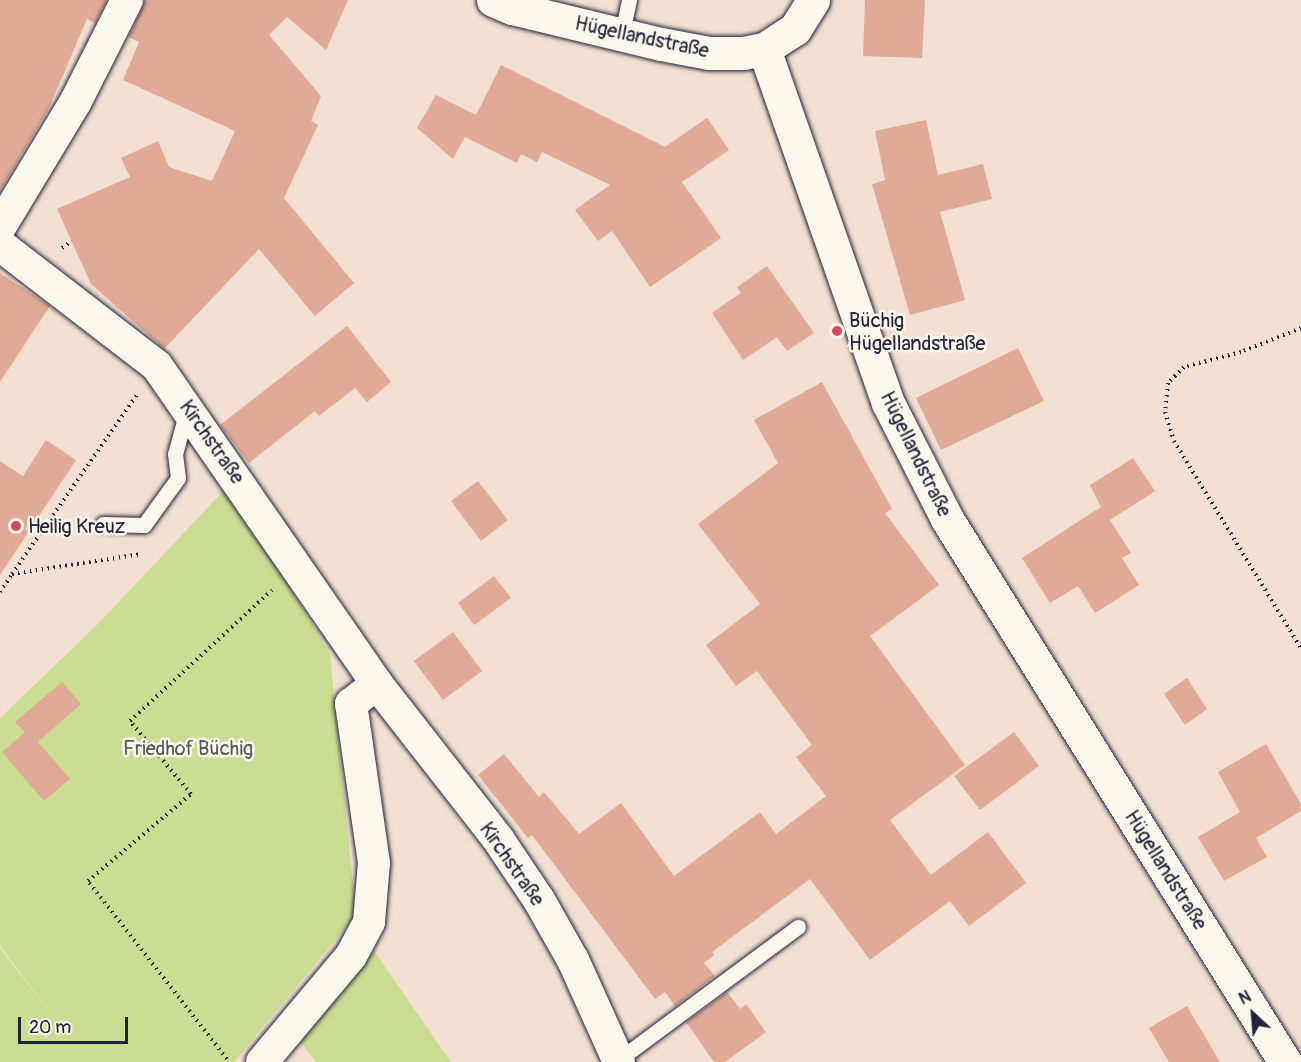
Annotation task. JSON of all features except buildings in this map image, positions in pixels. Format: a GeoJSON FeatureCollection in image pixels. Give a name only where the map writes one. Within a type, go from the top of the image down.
{"type":"FeatureCollection","features":[{"type":"Feature","properties":{"kind":"street"},"geometry":{"type":"LineString","coordinates":[[0,226],[76,101],[127,0]]}},
{"type":"Feature","properties":{"kind":"street","name":"Hügellandstraße"},"geometry":{"type":"LineString","coordinates":[[493,0],[512,8],[709,53],[764,49],[888,403],[947,519],[1286,1062]]}},
{"type":"Feature","properties":{"kind":"street"},"geometry":{"type":"LineString","coordinates":[[764,49],[795,29],[813,0]]}},
{"type":"Feature","properties":{"kind":"street","name":"Kirchstraße"},"geometry":{"type":"LineString","coordinates":[[0,245],[157,366],[188,407],[377,684],[498,839],[540,900],[573,960],[619,1061]]}},
{"type":"Feature","properties":{"kind":"street"},"geometry":{"type":"LineString","coordinates":[[262,1062],[351,956],[369,922],[374,863],[351,704],[377,684]]}},
{"type":"Feature","properties":{"kind":"lane"},"geometry":{"type":"LineString","coordinates":[[622,33],[629,0]]}},
{"type":"Feature","properties":{"kind":"lane"},"geometry":{"type":"LineString","coordinates":[[103,524],[144,525],[178,478],[175,454],[188,407]]}},
{"type":"Feature","properties":{"kind":"lane"},"geometry":{"type":"LineString","coordinates":[[619,1061],[798,927]]}},
{"type":"Feature","properties":{"kind":"path"},"geometry":{"type":"LineString","coordinates":[[1301,328],[1241,352],[1184,367],[1168,382],[1166,412],[1174,441],[1301,648]]}},
{"type":"Feature","properties":{"kind":"path"},"geometry":{"type":"LineString","coordinates":[[0,592],[157,366]]}},
{"type":"Feature","properties":{"kind":"path"},"geometry":{"type":"LineString","coordinates":[[12,574],[142,554],[144,525]]}},
{"type":"Feature","properties":{"kind":"path"},"geometry":{"type":"LineString","coordinates":[[229,1062],[87,881],[191,794],[130,721],[297,566]]}},
{"type":"Feature","properties":{"kind":"green space","name":"Friedhof Büchig"},"geometry":{"type":"Polygon","coordinates":[[[229,485],[330,654],[356,915],[234,1062],[0,1062],[0,948],[62,1028],[0,946],[0,718],[97,625],[229,485]]]}},
{"type":"Feature","properties":{"kind":"green space"},"geometry":{"type":"Polygon","coordinates":[[[374,951],[451,1062],[316,1062],[300,1041],[374,951]]]}},
{"type":"Feature","properties":{"kind":"place","name":"Büchig Hügellandstraße"},"geometry":{"type":"Point","coordinates":[837,331]}},
{"type":"Feature","properties":{"kind":"place","name":"Heilig Kreuz"},"geometry":{"type":"Point","coordinates":[16,526]}}]}
